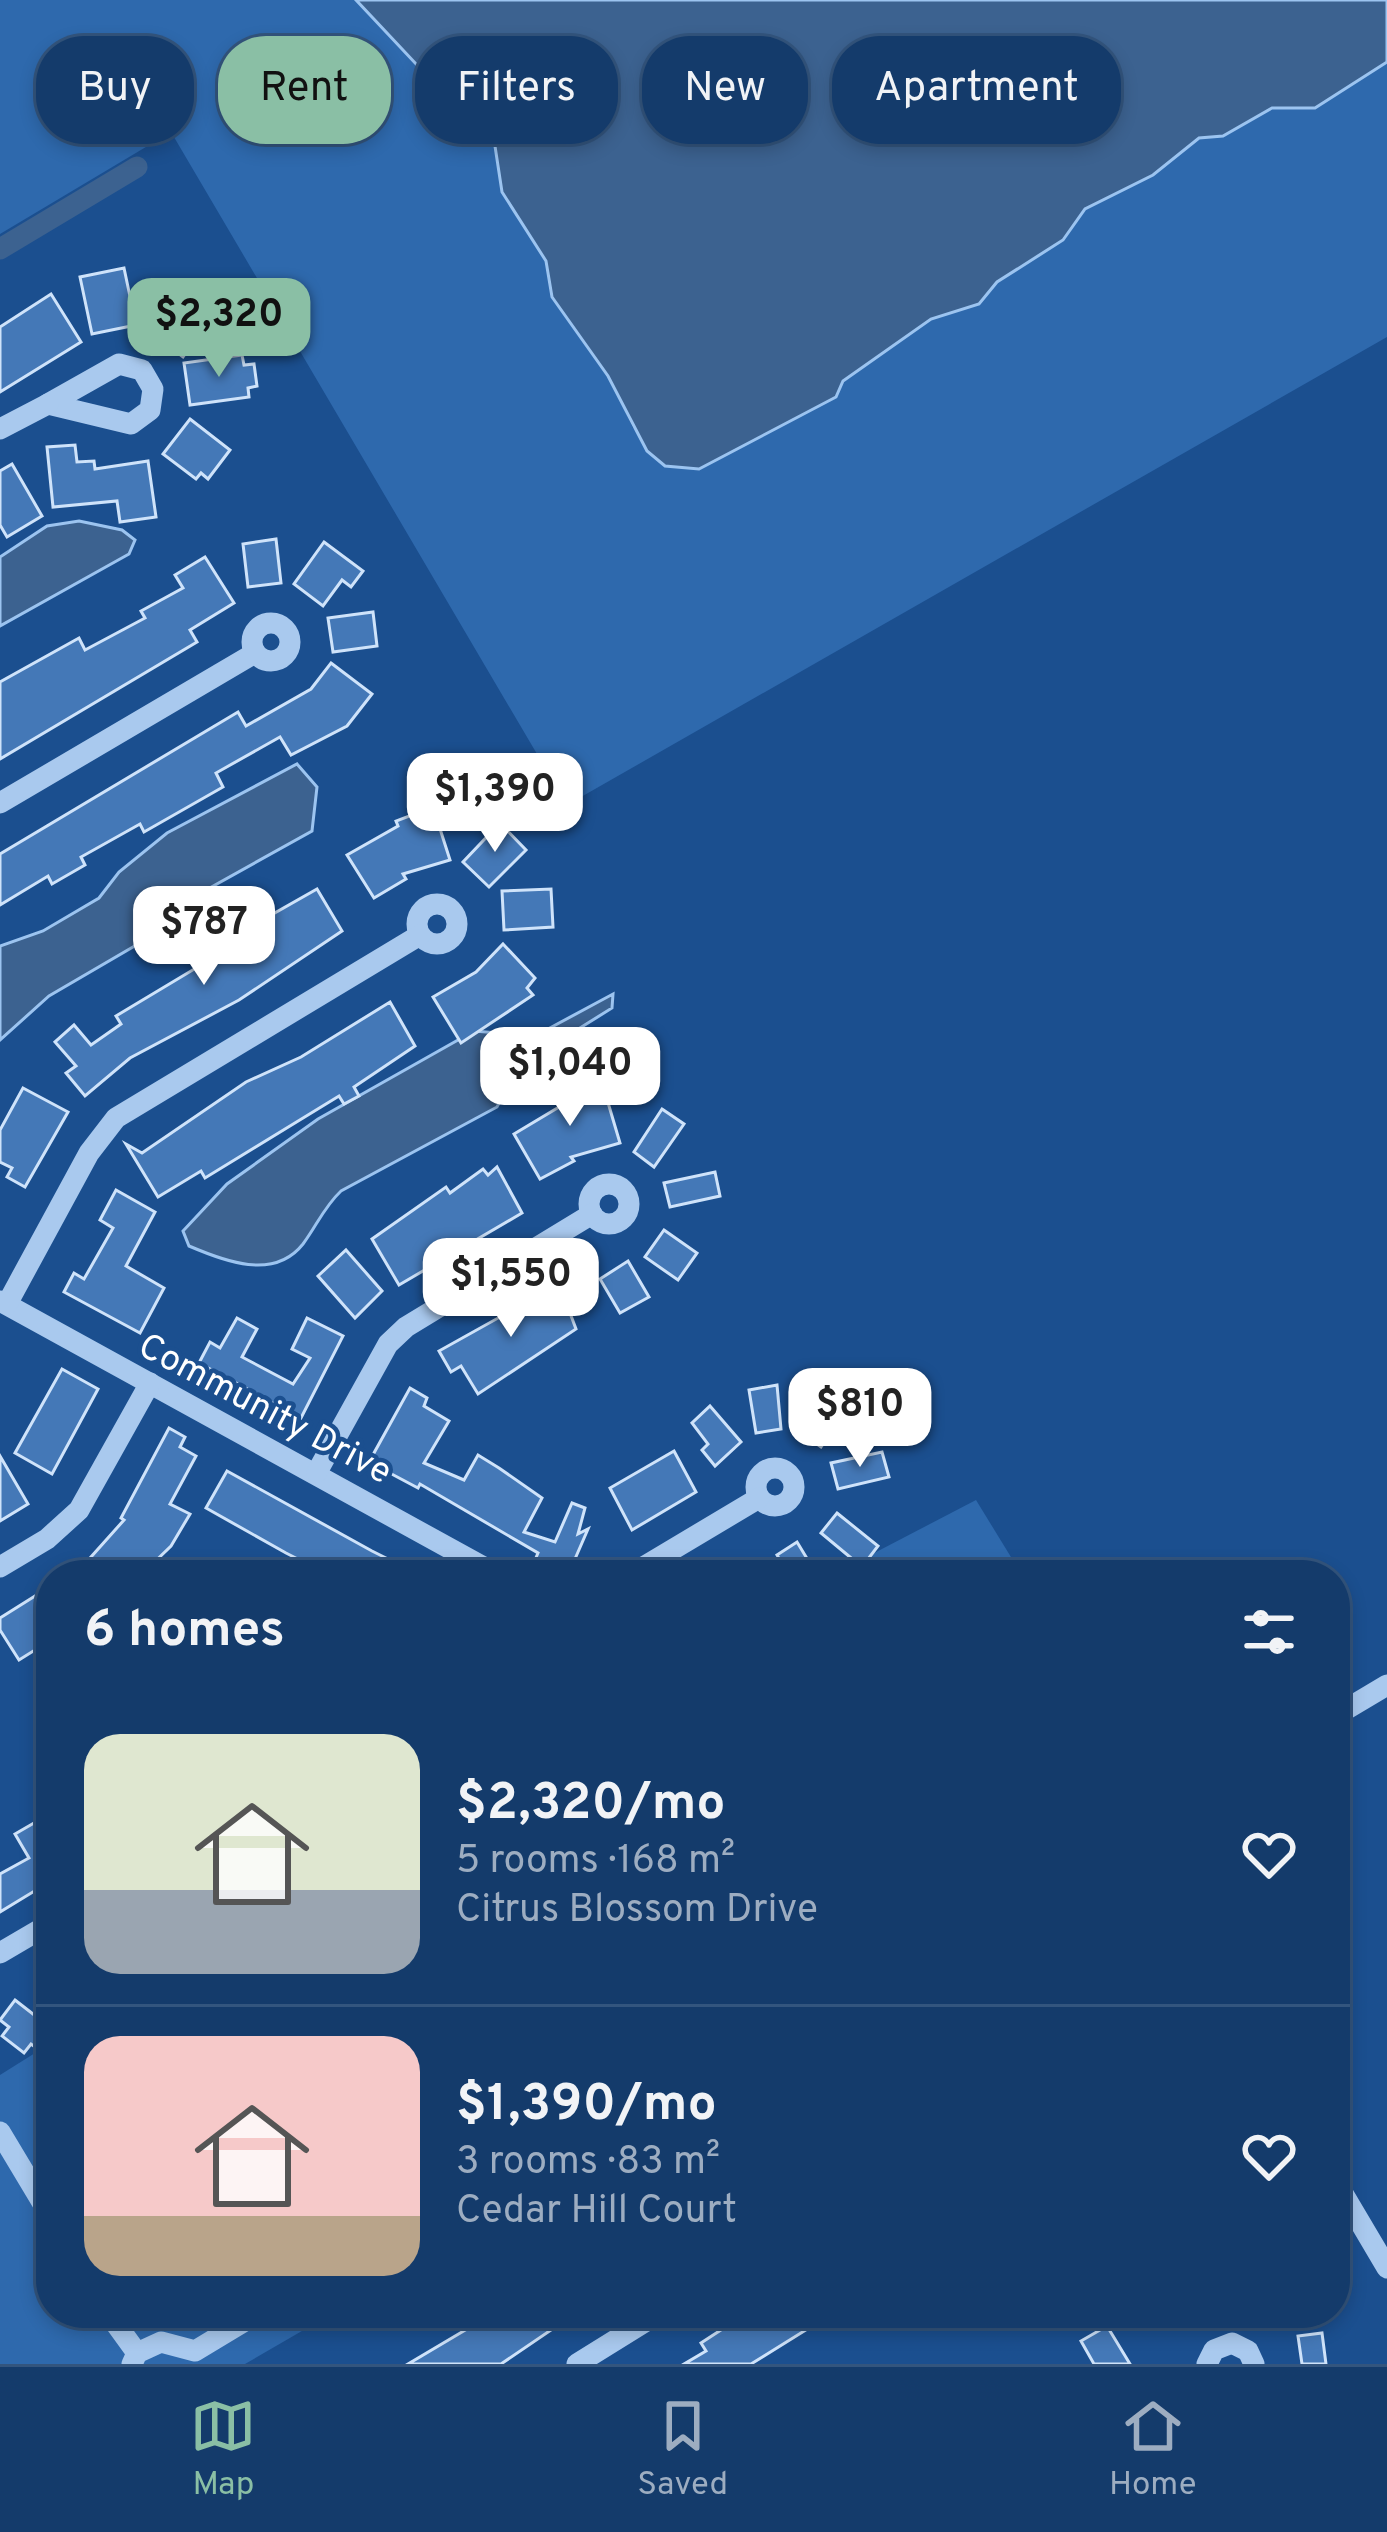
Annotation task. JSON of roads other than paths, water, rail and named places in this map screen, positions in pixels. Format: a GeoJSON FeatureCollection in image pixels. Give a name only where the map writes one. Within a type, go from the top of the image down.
{"type":"FeatureCollection","features":[{"type":"Feature","properties":{"kind":"street"},"geometry":{"type":"LineString","coordinates":[[0,429],[48,404]]}},
{"type":"Feature","properties":{"kind":"street"},"geometry":{"type":"LineString","coordinates":[[0,803],[255,653]]}},
{"type":"Feature","properties":{"kind":"street"},"geometry":{"type":"LineString","coordinates":[[3,1303],[89,1153],[116,1118],[420,935]]}},
{"type":"Feature","properties":{"kind":"street"},"geometry":{"type":"LineString","coordinates":[[317,1472],[388,1344],[406,1327],[592,1214]]}},
{"type":"Feature","properties":{"kind":"street","name":"Community Drive"},"geometry":{"type":"LineString","coordinates":[[3,1303],[472,1560]]}},
{"type":"Feature","properties":{"kind":"street"},"geometry":{"type":"LineString","coordinates":[[0,1567],[47,1539],[79,1510],[150,1383]]}},
{"type":"Feature","properties":{"kind":"street"},"geometry":{"type":"LineString","coordinates":[[655,1560],[759,1498]]}},
{"type":"Feature","properties":{"kind":"street"},"geometry":{"type":"LineString","coordinates":[[1350,1707],[1387,1685]]}},
{"type":"Feature","properties":{"kind":"street"},"geometry":{"type":"LineString","coordinates":[[0,1954],[36,1932]]}},
{"type":"Feature","properties":{"kind":"street"},"geometry":{"type":"LineString","coordinates":[[0,2132],[36,2193]]}},
{"type":"Feature","properties":{"kind":"street"},"geometry":{"type":"LineString","coordinates":[[1350,2206],[1387,2269]]}},
{"type":"Feature","properties":{"kind":"street"},"geometry":{"type":"LineString","coordinates":[[116,2328],[134,2359],[161,2342],[194,2358],[237,2328]]}},
{"type":"Feature","properties":{"kind":"street"},"geometry":{"type":"LineString","coordinates":[[578,2364],[635,2328]]}},
{"type":"Feature","properties":{"kind":"street"},"geometry":{"type":"LineString","coordinates":[[1207,2364],[1214,2350],[1232,2343],[1248,2351],[1254,2364]]}},
{"type":"Feature","properties":{"kind":"waterway"},"geometry":{"type":"LineString","coordinates":[[0,249],[137,167]]}}]}
